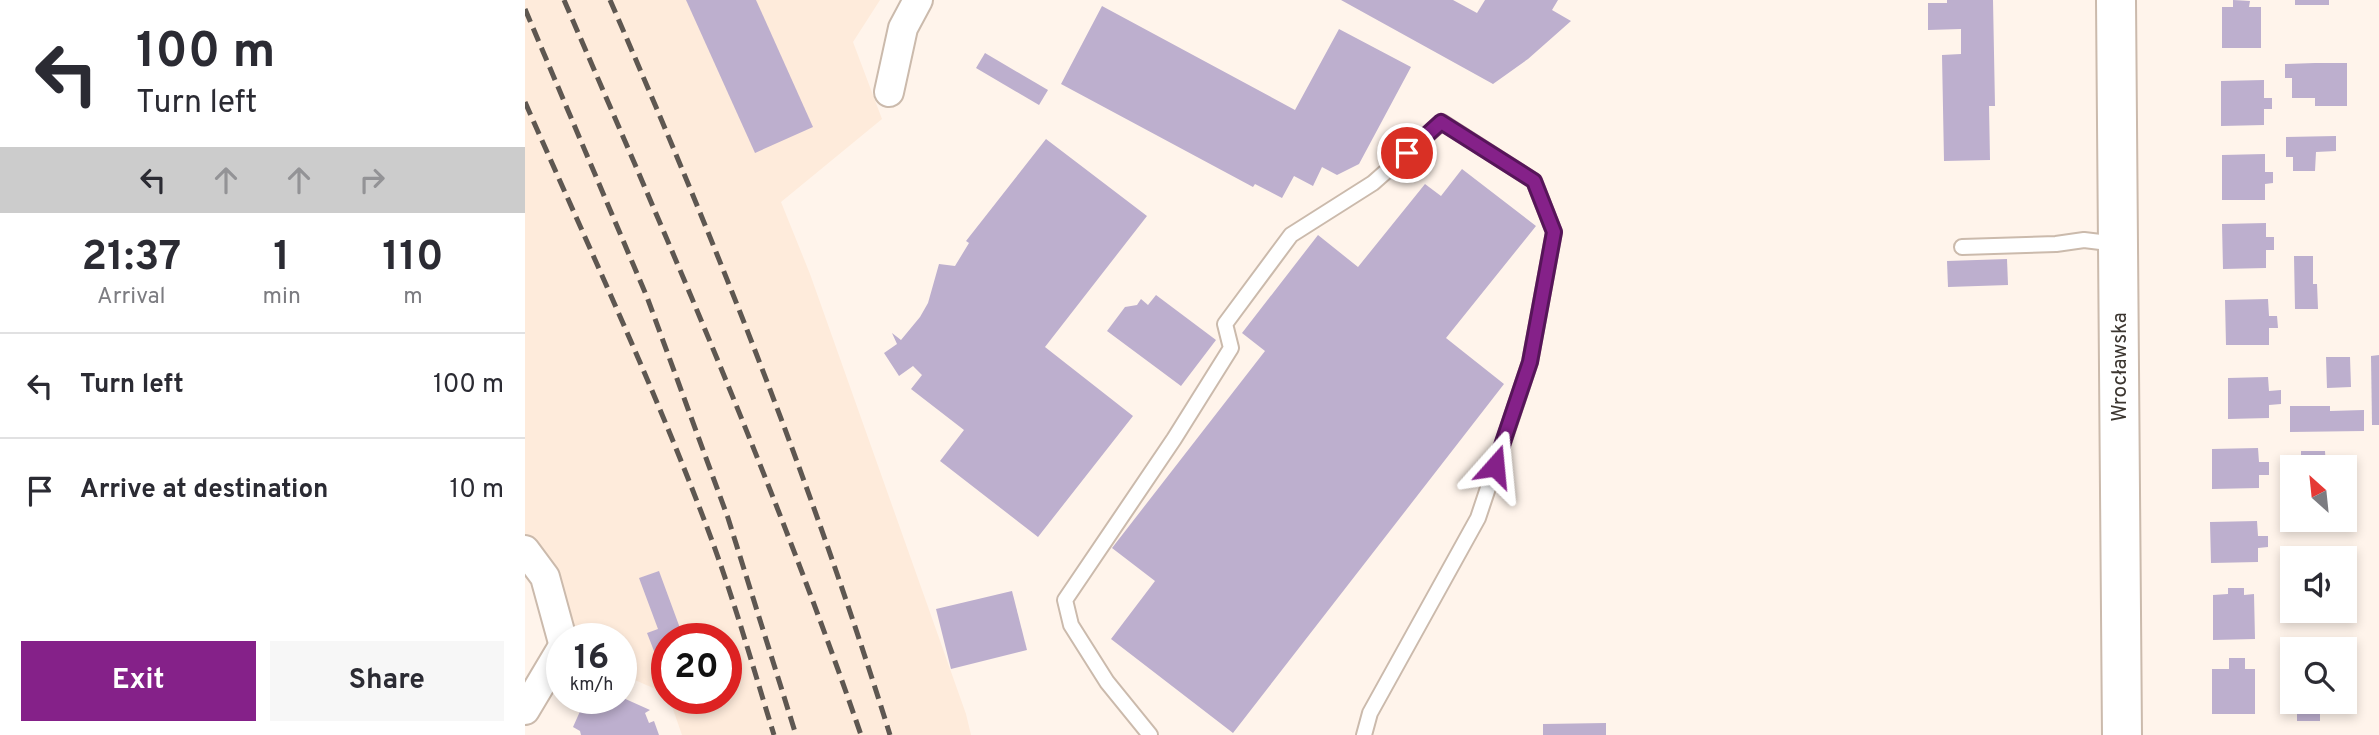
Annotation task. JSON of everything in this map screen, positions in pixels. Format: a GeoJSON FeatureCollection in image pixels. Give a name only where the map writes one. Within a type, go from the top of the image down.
{"type":"FeatureCollection","features":[{"type":"Feature","properties":{"kind":"street"},"geometry":{"type":"LineString","coordinates":[[889,92],[903,28],[918,0]]}},
{"type":"Feature","properties":{"kind":"street","name":"Wrocławska"},"geometry":{"type":"LineString","coordinates":[[2116,0],[2122,735]]}},
{"type":"Feature","properties":{"kind":"street"},"geometry":{"type":"LineString","coordinates":[[525,550],[545,577],[558,623]]}},
{"type":"Feature","properties":{"kind":"street"},"geometry":{"type":"LineString","coordinates":[[525,710],[546,675]]}},
{"type":"Feature","properties":{"kind":"lane"},"geometry":{"type":"LineString","coordinates":[[1150,735],[1107,681],[1071,625],[1065,600],[1174,439],[1231,348],[1225,324],[1291,235],[1373,183],[1441,122],[1534,181],[1554,232],[1530,362],[1478,519],[1370,713],[1364,735]]}},
{"type":"Feature","properties":{"kind":"lane"},"geometry":{"type":"LineString","coordinates":[[1962,247],[2056,244],[2084,240],[2118,244]]}},
{"type":"Feature","properties":{"kind":"shaded area"},"geometry":{"type":"Polygon","coordinates":[[[525,0],[880,0],[853,42],[882,119],[781,202],[810,274],[966,714],[971,735],[682,735],[675,714],[742,714],[742,623],[651,623],[651,687],[637,681],[637,623],[560,623],[525,570],[525,0]]]}},
{"type":"Feature","properties":{"kind":"building"},"geometry":{"type":"Polygon","coordinates":[[[686,0],[756,0],[813,127],[755,153],[686,0]]]}},
{"type":"Feature","properties":{"kind":"building"},"geometry":{"type":"Polygon","coordinates":[[[1341,0],[1453,0],[1477,13],[1485,0],[1558,0],[1552,10],[1571,21],[1528,59],[1493,84],[1341,0]]]}},
{"type":"Feature","properties":{"kind":"building"},"geometry":{"type":"Polygon","coordinates":[[[1947,0],[1993,0],[1995,106],[1989,106],[1990,160],[1944,161],[1942,55],[1961,54],[1961,29],[1928,30],[1928,3],[1947,3],[1947,0]]]}},
{"type":"Feature","properties":{"kind":"building"},"geometry":{"type":"Polygon","coordinates":[[[2233,0],[2250,1],[2249,7],[2261,7],[2261,48],[2222,48],[2222,7],[2233,7],[2233,0]]]}},
{"type":"Feature","properties":{"kind":"building"},"geometry":{"type":"Polygon","coordinates":[[[2295,0],[2329,0],[2329,5],[2295,5],[2295,0]]]}},
{"type":"Feature","properties":{"kind":"building"},"geometry":{"type":"Polygon","coordinates":[[[1102,6],[1295,110],[1339,29],[1411,67],[1359,164],[1337,175],[1322,167],[1313,186],[1294,176],[1282,198],[1255,184],[1253,187],[1061,84],[1102,6]]]}},
{"type":"Feature","properties":{"kind":"building"},"geometry":{"type":"Polygon","coordinates":[[[985,53],[1048,90],[1039,105],[976,68],[985,53]]]}},
{"type":"Feature","properties":{"kind":"building"},"geometry":{"type":"Polygon","coordinates":[[[2347,63],[2347,106],[2315,106],[2315,98],[2292,98],[2292,78],[2285,78],[2285,64],[2347,63]]]}},
{"type":"Feature","properties":{"kind":"building"},"geometry":{"type":"Polygon","coordinates":[[[2264,80],[2264,98],[2272,98],[2272,109],[2264,109],[2264,125],[2221,126],[2221,81],[2264,80]]]}},
{"type":"Feature","properties":{"kind":"building"},"geometry":{"type":"Polygon","coordinates":[[[2336,136],[2336,151],[2316,152],[2315,171],[2293,171],[2293,157],[2286,157],[2286,137],[2336,136]]]}},
{"type":"Feature","properties":{"kind":"building"},"geometry":{"type":"Polygon","coordinates":[[[1046,139],[1147,216],[1045,347],[1133,416],[1038,537],[940,461],[964,430],[911,389],[922,375],[913,366],[899,376],[884,353],[897,344],[892,333],[901,340],[920,317],[928,303],[939,264],[955,266],[969,243],[966,241],[1046,139]]]}},
{"type":"Feature","properties":{"kind":"building"},"geometry":{"type":"Polygon","coordinates":[[[2265,154],[2265,172],[2273,172],[2273,183],[2265,184],[2265,200],[2222,200],[2222,155],[2265,154]]]}},
{"type":"Feature","properties":{"kind":"building"},"geometry":{"type":"Polygon","coordinates":[[[1462,169],[1536,226],[1446,338],[1504,384],[1233,733],[1111,639],[1155,581],[1112,548],[1265,351],[1242,333],[1318,235],[1358,267],[1425,184],[1441,196],[1462,169]]]}},
{"type":"Feature","properties":{"kind":"building"},"geometry":{"type":"Polygon","coordinates":[[[2266,223],[2266,237],[2274,237],[2274,250],[2266,250],[2266,268],[2223,269],[2222,224],[2266,223]]]}},
{"type":"Feature","properties":{"kind":"building"},"geometry":{"type":"Polygon","coordinates":[[[2294,256],[2313,256],[2313,284],[2317,284],[2318,309],[2295,309],[2294,256]]]}},
{"type":"Feature","properties":{"kind":"building"},"geometry":{"type":"Polygon","coordinates":[[[2007,259],[2008,285],[1948,287],[1947,261],[2007,259]]]}},
{"type":"Feature","properties":{"kind":"building"},"geometry":{"type":"Polygon","coordinates":[[[1156,295],[1216,340],[1181,386],[1107,331],[1125,307],[1137,305],[1141,299],[1148,305],[1156,295]]]}},
{"type":"Feature","properties":{"kind":"building"},"geometry":{"type":"Polygon","coordinates":[[[2268,299],[2269,316],[2277,316],[2278,328],[2269,328],[2269,345],[2226,345],[2225,300],[2268,299]]]}},
{"type":"Feature","properties":{"kind":"building"},"geometry":{"type":"Polygon","coordinates":[[[2379,355],[2379,425],[2372,425],[2371,356],[2379,355]]]}},
{"type":"Feature","properties":{"kind":"building"},"geometry":{"type":"Polygon","coordinates":[[[2326,357],[2350,357],[2351,387],[2327,388],[2326,357]]]}},
{"type":"Feature","properties":{"kind":"building"},"geometry":{"type":"Polygon","coordinates":[[[2268,377],[2269,391],[2281,390],[2281,404],[2269,405],[2269,418],[2228,419],[2228,378],[2268,377]]]}},
{"type":"Feature","properties":{"kind":"building"},"geometry":{"type":"Polygon","coordinates":[[[2290,406],[2330,406],[2330,411],[2364,410],[2364,431],[2290,432],[2290,406]]]}},
{"type":"Feature","properties":{"kind":"building"},"geometry":{"type":"Polygon","coordinates":[[[2258,448],[2259,462],[2269,462],[2269,475],[2259,475],[2259,488],[2212,489],[2212,449],[2258,448]]]}},
{"type":"Feature","properties":{"kind":"building"},"geometry":{"type":"Polygon","coordinates":[[[2301,451],[2325,451],[2325,455],[2301,455],[2301,451]]]}},
{"type":"Feature","properties":{"kind":"building"},"geometry":{"type":"Polygon","coordinates":[[[2257,521],[2258,536],[2268,536],[2268,547],[2258,548],[2258,562],[2211,563],[2210,522],[2257,521]]]}},
{"type":"Feature","properties":{"kind":"building"},"geometry":{"type":"Polygon","coordinates":[[[659,571],[678,623],[656,623],[639,578],[659,571]]]}},
{"type":"Feature","properties":{"kind":"building"},"geometry":{"type":"Polygon","coordinates":[[[2228,588],[2244,588],[2244,595],[2254,594],[2255,639],[2213,640],[2213,595],[2228,594],[2228,588]]]}},
{"type":"Feature","properties":{"kind":"building"},"geometry":{"type":"Polygon","coordinates":[[[1012,591],[1027,650],[951,669],[936,609],[1012,591]]]}},
{"type":"Feature","properties":{"kind":"building"},"geometry":{"type":"Polygon","coordinates":[[[2229,658],[2245,658],[2245,669],[2255,669],[2255,714],[2212,714],[2212,669],[2229,669],[2229,658]]]}},
{"type":"Feature","properties":{"kind":"building"},"geometry":{"type":"Polygon","coordinates":[[[637,704],[650,710],[645,713],[649,723],[654,721],[659,735],[581,735],[580,731],[573,727],[579,714],[637,714],[637,704]]]}},
{"type":"Feature","properties":{"kind":"building"},"geometry":{"type":"Polygon","coordinates":[[[2297,714],[2320,714],[2320,721],[2297,721],[2297,714]]]}},
{"type":"Feature","properties":{"kind":"building"},"geometry":{"type":"Polygon","coordinates":[[[1606,723],[1606,735],[1543,735],[1543,724],[1606,723]]]}},
{"type":"Feature","properties":{"kind":"railway"},"geometry":{"type":"LineString","coordinates":[[564,0],[757,457],[861,735]]}},
{"type":"Feature","properties":{"kind":"railway"},"geometry":{"type":"LineString","coordinates":[[610,0],[687,181],[760,364],[828,548],[890,735]]}},
{"type":"Feature","properties":{"kind":"railway"},"geometry":{"type":"LineString","coordinates":[[525,9],[647,297],[728,518],[796,735]]}},
{"type":"Feature","properties":{"kind":"railway"},"geometry":{"type":"LineString","coordinates":[[525,102],[618,311],[705,522],[774,735]]}},
{"type":"Feature","properties":{"kind":"route"},"geometry":{"type":"LineString","coordinates":[[1407,153],[1441,122],[1534,181],[1554,232],[1530,362],[1495,466]]}}]}
